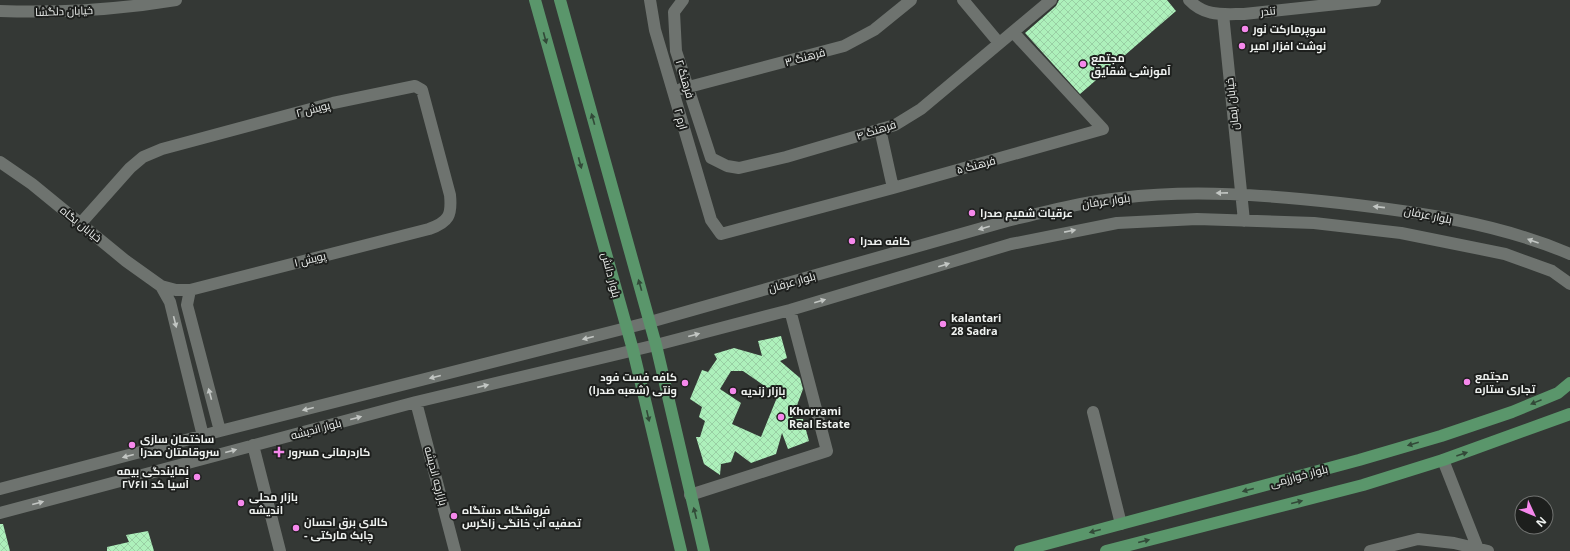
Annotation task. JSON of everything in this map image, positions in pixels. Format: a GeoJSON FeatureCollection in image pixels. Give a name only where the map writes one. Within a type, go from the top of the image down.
{"type":"FeatureCollection","features":[{"type":"Feature","properties":{"kind":"main road","name":"بلوار دانش"},"geometry":{"type":"LineString","coordinates":[[535,0],[633,350],[681,551]]}},
{"type":"Feature","properties":{"kind":"main road"},"geometry":{"type":"LineString","coordinates":[[560,0],[650,322],[704,551]]}},
{"type":"Feature","properties":{"kind":"main road","name":"بلوار خوارزمی"},"geometry":{"type":"LineString","coordinates":[[1020,551],[1441,436],[1519,410],[1558,393],[1570,383]]}},
{"type":"Feature","properties":{"kind":"main road"},"geometry":{"type":"LineString","coordinates":[[1106,551],[1363,485],[1443,460],[1570,414]]}},
{"type":"Feature","properties":{"kind":"street","name":"خیابان دلگشا"},"geometry":{"type":"LineString","coordinates":[[0,12],[44,13],[100,10],[176,0]]}},
{"type":"Feature","properties":{"kind":"street","name":"ارم ۲"},"geometry":{"type":"LineString","coordinates":[[650,0],[655,30],[710,220],[721,234]]}},
{"type":"Feature","properties":{"kind":"street","name":"فرهنگ ۲"},"geometry":{"type":"LineString","coordinates":[[682,0],[674,12],[676,51],[711,158]]}},
{"type":"Feature","properties":{"kind":"street","name":"فرهنگ ۳"},"geometry":{"type":"LineString","coordinates":[[673,91],[844,46],[874,30],[911,0]]}},
{"type":"Feature","properties":{"kind":"street"},"geometry":{"type":"LineString","coordinates":[[962,0],[999,44]]}},
{"type":"Feature","properties":{"kind":"street","name":"فرهنگ ۴"},"geometry":{"type":"LineString","coordinates":[[711,158],[726,166],[739,168],[786,157],[895,125],[921,109],[1051,0]]}},
{"type":"Feature","properties":{"kind":"street","name":"تندر"},"geometry":{"type":"LineString","coordinates":[[1189,0],[1193,4],[1212,14],[1223,14],[1296,4],[1375,0]]}},
{"type":"Feature","properties":{"kind":"street","name":"خیابان ایمان"},"geometry":{"type":"LineString","coordinates":[[1223,14],[1244,221]]}},
{"type":"Feature","properties":{"kind":"street","name":"فرهنگ ۵"},"geometry":{"type":"LineString","coordinates":[[721,234],[893,188],[1103,128],[1012,32]]}},
{"type":"Feature","properties":{"kind":"street","name":"پویش ۲"},"geometry":{"type":"LineString","coordinates":[[81,223],[130,168],[143,157],[156,152],[333,103],[415,86],[422,90],[450,195],[450,215],[442,224],[429,229]]}},
{"type":"Feature","properties":{"kind":"street"},"geometry":{"type":"LineString","coordinates":[[880,129],[893,188]]}},
{"type":"Feature","properties":{"kind":"street","name":"خیابان پگاه"},"geometry":{"type":"LineString","coordinates":[[0,162],[32,184],[126,261],[161,286],[176,290],[190,290]]}},
{"type":"Feature","properties":{"kind":"street","name":"بلوار عرفان"},"geometry":{"type":"LineString","coordinates":[[626,329],[999,223],[1057,208],[1119,198],[1242,193],[1404,210],[1511,232],[1570,254]]}},
{"type":"Feature","properties":{"kind":"street","name":"بلوار عرفان"},"geometry":{"type":"LineString","coordinates":[[633,350],[790,310],[1011,244],[1064,232],[1117,223],[1197,219],[1314,223],[1401,233],[1505,254],[1552,271],[1570,284]]}},
{"type":"Feature","properties":{"kind":"street","name":"پویش ۱"},"geometry":{"type":"LineString","coordinates":[[190,290],[429,229]]}},
{"type":"Feature","properties":{"kind":"street","name":"خیابان پگاه"},"geometry":{"type":"LineString","coordinates":[[161,286],[170,302],[203,436]]}},
{"type":"Feature","properties":{"kind":"street"},"geometry":{"type":"LineString","coordinates":[[190,290],[187,305],[220,431]]}},
{"type":"Feature","properties":{"kind":"street"},"geometry":{"type":"LineString","coordinates":[[690,495],[827,451],[790,310]]}},
{"type":"Feature","properties":{"kind":"street","name":"بلوار اندیشه"},"geometry":{"type":"LineString","coordinates":[[0,490],[220,431],[626,329]]}},
{"type":"Feature","properties":{"kind":"street","name":"بلوار اندیشه"},"geometry":{"type":"LineString","coordinates":[[0,513],[416,402],[633,350]]}},
{"type":"Feature","properties":{"kind":"street","name":"بازارچه اندیشه"},"geometry":{"type":"LineString","coordinates":[[416,402],[455,551]]}},
{"type":"Feature","properties":{"kind":"street"},"geometry":{"type":"LineString","coordinates":[[1093,412],[1121,524]]}},
{"type":"Feature","properties":{"kind":"street"},"geometry":{"type":"LineString","coordinates":[[253,445],[280,551]]}},
{"type":"Feature","properties":{"kind":"street"},"geometry":{"type":"LineString","coordinates":[[1443,460],[1483,550]]}},
{"type":"Feature","properties":{"kind":"street"},"geometry":{"type":"LineString","coordinates":[[1370,551],[1418,539],[1454,543],[1483,550]]}},
{"type":"Feature","properties":{"kind":"building","name":"مجتمع آموزشی شقایق"},"geometry":{"type":"Polygon","coordinates":[[[1059,0],[1167,0],[1176,11],[1080,94],[1025,33],[1056,6],[1059,0]]]}},
{"type":"Feature","properties":{"kind":"building"},"geometry":{"type":"Polygon","coordinates":[[[781,336],[787,358],[780,361],[800,378],[803,389],[792,419],[803,419],[809,441],[788,449],[782,433],[776,454],[751,463],[735,451],[731,462],[721,464],[720,475],[704,464],[696,437],[700,437],[705,421],[699,417],[702,407],[690,399],[702,370],[708,372],[717,359],[714,354],[734,348],[762,356],[758,341],[781,336]],[[731,371],[720,389],[741,403],[732,424],[761,437],[778,395],[743,371],[731,371]]]}},
{"type":"Feature","properties":{"kind":"building"},"geometry":{"type":"Polygon","coordinates":[[[0,524],[3,524],[10,551],[0,551],[0,524]]]}},
{"type":"Feature","properties":{"kind":"building"},"geometry":{"type":"Polygon","coordinates":[[[148,531],[154,551],[107,551],[107,547],[129,542],[126,535],[148,531]]]}},
{"type":"Feature","properties":{"kind":"place","name":"سوپرمارکت نور"},"geometry":{"type":"Point","coordinates":[1245,29]}},
{"type":"Feature","properties":{"kind":"place","name":"نوشت افزار امیر"},"geometry":{"type":"Point","coordinates":[1242,46]}},
{"type":"Feature","properties":{"kind":"place","name":"مجتمع آموزشی شقایق"},"geometry":{"type":"Point","coordinates":[1083,64]}},
{"type":"Feature","properties":{"kind":"place","name":"عرقیات شمیم صدرا"},"geometry":{"type":"Point","coordinates":[972,213]}},
{"type":"Feature","properties":{"kind":"place","name":"کافه صدرا"},"geometry":{"type":"Point","coordinates":[852,241]}},
{"type":"Feature","properties":{"kind":"place","name":"kalantari 28 Sadra"},"geometry":{"type":"Point","coordinates":[943,324]}},
{"type":"Feature","properties":{"kind":"place","name":"مجتمع تجاری ستاره"},"geometry":{"type":"Point","coordinates":[1467,382]}},
{"type":"Feature","properties":{"kind":"place","name":"کافه فست فود ونتی (شعبه صدرا)"},"geometry":{"type":"Point","coordinates":[685,383]}},
{"type":"Feature","properties":{"kind":"place","name":"بازار زندیه"},"geometry":{"type":"Point","coordinates":[733,391]}},
{"type":"Feature","properties":{"kind":"place","name":"Khorrami Real Estate"},"geometry":{"type":"Point","coordinates":[781,417]}},
{"type":"Feature","properties":{"kind":"place","name":"ساختمان سازی سروقامتان صدرا"},"geometry":{"type":"Point","coordinates":[132,445]}},
{"type":"Feature","properties":{"kind":"place","name":"کاردرمانی مسرور"},"geometry":{"type":"Point","coordinates":[279,452]}},
{"type":"Feature","properties":{"kind":"place","name":"نمایندگی بیمه آسیا کد ۲۷۶۱۱"},"geometry":{"type":"Point","coordinates":[197,477]}},
{"type":"Feature","properties":{"kind":"place","name":"بازار محلی اندیشه"},"geometry":{"type":"Point","coordinates":[241,503]}},
{"type":"Feature","properties":{"kind":"place","name":"فروشگاه دستگاه تصفیه آب خانگی زاگرس"},"geometry":{"type":"Point","coordinates":[454,516]}},
{"type":"Feature","properties":{"kind":"place","name":"کالای برق احسان - چابک مارکتی"},"geometry":{"type":"Point","coordinates":[296,528]}}]}
